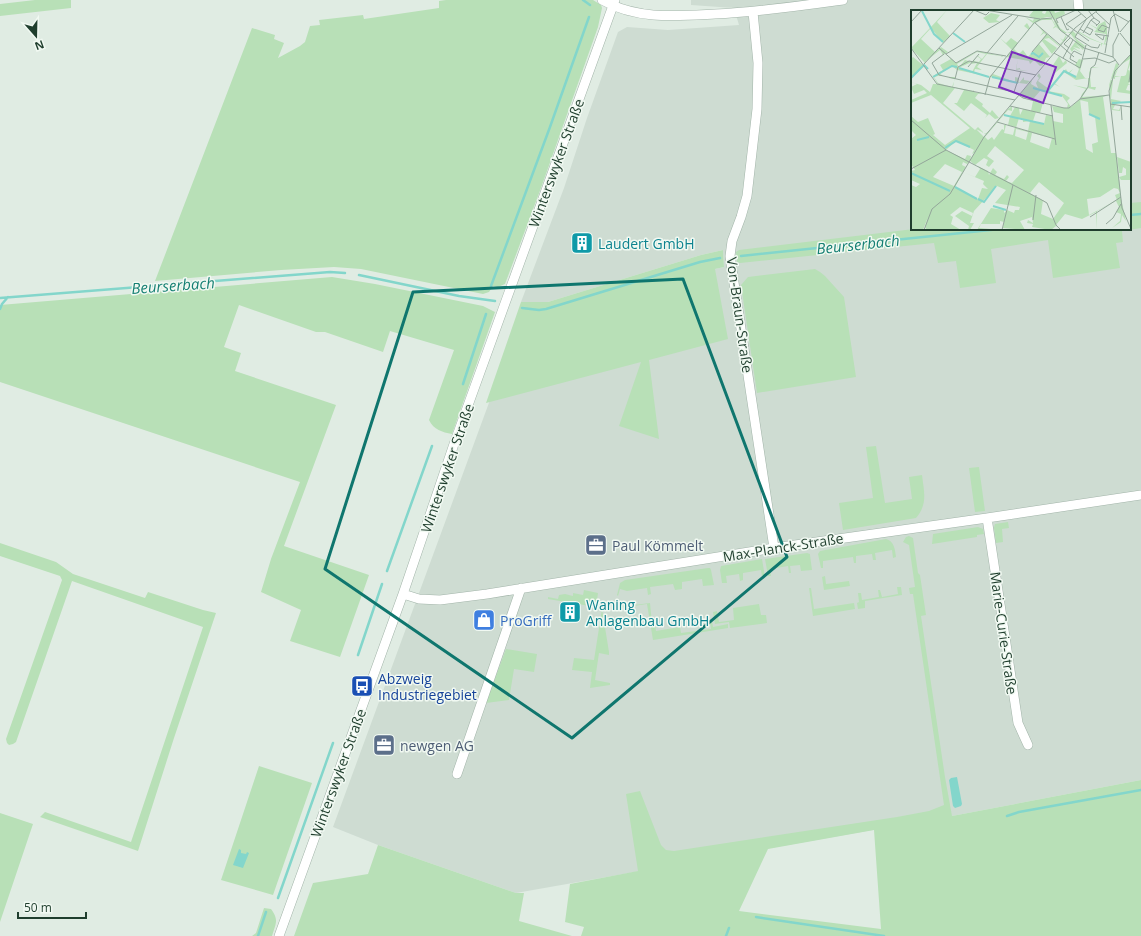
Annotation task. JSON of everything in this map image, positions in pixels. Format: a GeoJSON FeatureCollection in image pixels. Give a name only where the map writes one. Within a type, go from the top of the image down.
{"type":"FeatureCollection","features":[{"type":"Feature","properties":{"kind":"street"},"geometry":{"type":"LineString","coordinates":[[602,0],[614,3],[621,9],[649,15],[675,17],[753,12],[843,0]]}},
{"type":"Feature","properties":{"kind":"street"},"geometry":{"type":"LineString","coordinates":[[1078,0],[1079,10]]}},
{"type":"Feature","properties":{"kind":"street","name":"Winterswyker Straße"},"geometry":{"type":"LineString","coordinates":[[279,936],[403,594],[454,444],[614,3]]}},
{"type":"Feature","properties":{"kind":"street","name":"Von-Braun-Straße"},"geometry":{"type":"LineString","coordinates":[[753,12],[758,63],[756,122],[747,196],[732,241],[730,256],[774,548]]}},
{"type":"Feature","properties":{"kind":"street","name":"Max-Planck-Straße"},"geometry":{"type":"LineString","coordinates":[[403,594],[418,598],[440,600],[487,594],[774,548],[1141,495]]}},
{"type":"Feature","properties":{"kind":"street","name":"Marie-Curie-Straße"},"geometry":{"type":"LineString","coordinates":[[987,518],[1018,723],[1028,745]]}},
{"type":"Feature","properties":{"kind":"street"},"geometry":{"type":"LineString","coordinates":[[457,774],[521,588]]}},
{"type":"Feature","properties":{"kind":"highlighted area"},"geometry":{"type":"Polygon","coordinates":[[[683,279],[787,557],[572,738],[325,569],[413,292],[683,279]]]}},
{"type":"Feature","properties":{"kind":"shaded area"},"geometry":{"type":"Polygon","coordinates":[[[691,0],[1141,0],[1141,780],[952,816],[516,893],[378,845],[333,827],[490,400],[715,269],[724,267],[723,250],[701,255],[548,302],[521,302],[564,188],[618,32],[627,27],[668,30],[739,25],[734,8],[691,5],[691,0]]]}},
{"type":"Feature","properties":{"kind":"green space"},"geometry":{"type":"Polygon","coordinates":[[[35,0],[71,0],[71,8],[0,16],[0,4],[35,0]]]}},
{"type":"Feature","properties":{"kind":"green space"},"geometry":{"type":"Polygon","coordinates":[[[593,0],[601,5],[602,8],[598,27],[505,284],[498,287],[493,286],[489,292],[483,294],[361,269],[334,267],[155,281],[252,28],[275,35],[274,39],[284,43],[278,58],[305,42],[310,26],[320,25],[319,20],[363,15],[364,19],[439,8],[439,1],[593,0]]]}},
{"type":"Feature","properties":{"kind":"green space"},"geometry":{"type":"Polygon","coordinates":[[[1141,202],[1141,228],[1131,230],[1131,203],[1141,202]]]}},
{"type":"Feature","properties":{"kind":"green space"},"geometry":{"type":"Polygon","coordinates":[[[911,229],[1128,230],[1122,231],[1123,242],[1116,243],[1120,268],[1053,278],[1048,240],[991,249],[996,283],[960,288],[956,261],[938,263],[934,243],[740,263],[737,262],[736,252],[739,250],[911,229]]]}},
{"type":"Feature","properties":{"kind":"green space"},"geometry":{"type":"Polygon","coordinates":[[[723,250],[724,267],[715,269],[728,339],[649,360],[659,439],[619,426],[641,362],[486,403],[521,302],[548,302],[701,255],[723,250]]]}},
{"type":"Feature","properties":{"kind":"green space"},"geometry":{"type":"Polygon","coordinates":[[[815,269],[825,276],[844,297],[856,377],[757,393],[741,285],[748,277],[815,269]]]}},
{"type":"Feature","properties":{"kind":"green space"},"geometry":{"type":"Polygon","coordinates":[[[332,277],[375,284],[483,306],[495,312],[452,434],[439,430],[433,426],[429,420],[454,350],[390,331],[383,352],[325,332],[316,332],[239,305],[224,347],[241,353],[235,371],[336,405],[284,546],[369,575],[340,657],[290,641],[301,610],[261,592],[271,559],[300,482],[0,382],[0,305],[332,277]]]}},
{"type":"Feature","properties":{"kind":"green space"},"geometry":{"type":"Polygon","coordinates":[[[876,446],[885,503],[912,499],[909,477],[922,475],[924,503],[916,518],[843,530],[839,503],[873,498],[866,447],[876,446]]]}},
{"type":"Feature","properties":{"kind":"green space"},"geometry":{"type":"Polygon","coordinates":[[[979,467],[985,511],[975,512],[969,468],[979,467]]]}},
{"type":"Feature","properties":{"kind":"green space"},"geometry":{"type":"Polygon","coordinates":[[[1008,522],[1009,528],[1002,529],[1003,542],[996,543],[994,528],[995,524],[1008,522]]]}},
{"type":"Feature","properties":{"kind":"green space"},"geometry":{"type":"Polygon","coordinates":[[[978,527],[983,529],[984,534],[977,535],[977,537],[932,544],[933,534],[978,527]]]}},
{"type":"Feature","properties":{"kind":"green space"},"geometry":{"type":"Polygon","coordinates":[[[909,536],[913,538],[918,573],[920,575],[926,615],[921,616],[952,816],[1141,780],[1141,936],[581,936],[584,927],[565,922],[570,884],[638,871],[626,794],[640,791],[661,845],[666,850],[674,851],[897,817],[929,811],[944,805],[913,594],[910,594],[909,588],[915,587],[909,545],[903,542],[906,537],[909,536]],[[874,830],[768,849],[739,911],[881,929],[874,830]]]}},
{"type":"Feature","properties":{"kind":"green space"},"geometry":{"type":"Polygon","coordinates":[[[886,539],[892,543],[895,548],[896,557],[893,558],[892,550],[875,553],[876,560],[873,560],[872,554],[856,556],[856,563],[854,563],[853,557],[823,561],[823,568],[821,568],[818,554],[820,551],[886,539]]]}},
{"type":"Feature","properties":{"kind":"green space"},"geometry":{"type":"Polygon","coordinates":[[[0,543],[56,562],[73,574],[145,598],[148,592],[216,613],[138,851],[40,817],[45,812],[131,842],[203,627],[72,581],[16,742],[9,745],[6,739],[62,580],[60,576],[0,556],[0,543]]]}},
{"type":"Feature","properties":{"kind":"green space"},"geometry":{"type":"Polygon","coordinates":[[[807,553],[810,554],[812,570],[801,571],[800,565],[790,566],[791,573],[789,573],[788,566],[770,569],[771,576],[768,576],[765,559],[807,553]]]}},
{"type":"Feature","properties":{"kind":"green space"},"geometry":{"type":"Polygon","coordinates":[[[762,559],[765,577],[762,577],[761,570],[743,573],[743,580],[740,581],[739,574],[726,576],[727,583],[722,583],[720,570],[721,566],[762,559]]]}},
{"type":"Feature","properties":{"kind":"green space"},"geometry":{"type":"Polygon","coordinates":[[[710,568],[714,585],[703,586],[702,579],[682,582],[682,589],[675,590],[673,584],[650,587],[651,594],[648,595],[647,588],[627,591],[620,589],[618,596],[617,595],[620,583],[625,580],[710,568]]]}},
{"type":"Feature","properties":{"kind":"green space"},"geometry":{"type":"Polygon","coordinates":[[[825,576],[826,584],[849,581],[850,586],[824,590],[822,577],[825,576]]]}},
{"type":"Feature","properties":{"kind":"green space"},"geometry":{"type":"Polygon","coordinates":[[[897,587],[901,587],[902,595],[865,601],[865,608],[858,609],[858,593],[861,593],[862,600],[879,597],[878,590],[880,590],[882,597],[898,594],[897,587]]]}},
{"type":"Feature","properties":{"kind":"green space"},"geometry":{"type":"Polygon","coordinates":[[[809,588],[811,588],[814,609],[854,603],[855,609],[813,616],[809,588]]]}},
{"type":"Feature","properties":{"kind":"green space"},"geometry":{"type":"Polygon","coordinates":[[[584,590],[598,593],[596,607],[548,599],[548,597],[558,599],[559,595],[565,594],[573,596],[573,593],[583,595],[584,590]]]}},
{"type":"Feature","properties":{"kind":"green space"},"geometry":{"type":"Polygon","coordinates":[[[650,603],[652,624],[655,624],[656,631],[680,627],[681,633],[711,629],[710,622],[712,621],[713,627],[728,624],[728,628],[653,640],[647,604],[613,609],[615,604],[626,606],[650,603]]]}},
{"type":"Feature","properties":{"kind":"green space"},"geometry":{"type":"Polygon","coordinates":[[[759,604],[761,615],[766,615],[767,623],[730,628],[729,622],[715,624],[713,612],[717,611],[719,622],[734,620],[733,608],[759,604]]]}},
{"type":"Feature","properties":{"kind":"green space"},"geometry":{"type":"Polygon","coordinates":[[[602,609],[609,655],[599,653],[595,680],[610,683],[610,685],[590,688],[592,672],[572,670],[574,658],[594,660],[602,609]]]}},
{"type":"Feature","properties":{"kind":"green space"},"geometry":{"type":"Polygon","coordinates":[[[506,649],[537,654],[534,672],[514,669],[509,700],[486,703],[506,649]]]}},
{"type":"Feature","properties":{"kind":"green space"},"geometry":{"type":"Polygon","coordinates":[[[259,766],[312,783],[273,895],[221,880],[259,766]]]}},
{"type":"Feature","properties":{"kind":"green space"},"geometry":{"type":"Polygon","coordinates":[[[0,813],[33,824],[0,922],[0,813]]]}},
{"type":"Feature","properties":{"kind":"green space"},"geometry":{"type":"Polygon","coordinates":[[[378,845],[516,893],[524,893],[519,921],[572,936],[294,936],[313,883],[368,874],[378,845]]]}},
{"type":"Feature","properties":{"kind":"green space"},"geometry":{"type":"Polygon","coordinates":[[[264,908],[271,909],[276,919],[272,936],[252,936],[256,933],[264,908]]]}},
{"type":"Feature","properties":{"kind":"water"},"geometry":{"type":"Polygon","coordinates":[[[957,777],[962,804],[961,806],[955,808],[953,806],[949,780],[957,777]]]}},
{"type":"Feature","properties":{"kind":"water"},"geometry":{"type":"Polygon","coordinates":[[[239,849],[241,850],[241,853],[249,853],[243,868],[233,865],[239,849]]]}},
{"type":"Feature","properties":{"kind":"waterway"},"geometry":{"type":"LineString","coordinates":[[583,0],[590,5]]}},
{"type":"Feature","properties":{"kind":"waterway"},"geometry":{"type":"LineString","coordinates":[[491,286],[589,17]]}},
{"type":"Feature","properties":{"kind":"waterway","name":"Beurserbach"},"geometry":{"type":"LineString","coordinates":[[1131,215],[1141,214]]}},
{"type":"Feature","properties":{"kind":"waterway","name":"Beurserbach"},"geometry":{"type":"LineString","coordinates":[[741,256],[990,230]]}},
{"type":"Feature","properties":{"kind":"waterway","name":"Beurserbach"},"geometry":{"type":"LineString","coordinates":[[522,308],[539,310],[546,309],[700,262],[720,258]]}},
{"type":"Feature","properties":{"kind":"waterway","name":"Beurserbach"},"geometry":{"type":"LineString","coordinates":[[0,298],[330,272],[345,273]]}},
{"type":"Feature","properties":{"kind":"waterway","name":"Beurserbach"},"geometry":{"type":"LineString","coordinates":[[359,275],[459,296],[495,301]]}},
{"type":"Feature","properties":{"kind":"waterway"},"geometry":{"type":"LineString","coordinates":[[0,309],[8,297]]}},
{"type":"Feature","properties":{"kind":"waterway"},"geometry":{"type":"LineString","coordinates":[[463,384],[486,314]]}},
{"type":"Feature","properties":{"kind":"waterway"},"geometry":{"type":"LineString","coordinates":[[387,571],[432,446]]}},
{"type":"Feature","properties":{"kind":"waterway"},"geometry":{"type":"LineString","coordinates":[[358,655],[382,584]]}},
{"type":"Feature","properties":{"kind":"waterway"},"geometry":{"type":"LineString","coordinates":[[278,898],[333,743]]}},
{"type":"Feature","properties":{"kind":"waterway"},"geometry":{"type":"LineString","coordinates":[[1007,816],[1019,812],[1141,790]]}},
{"type":"Feature","properties":{"kind":"waterway"},"geometry":{"type":"LineString","coordinates":[[258,936],[266,912]]}},
{"type":"Feature","properties":{"kind":"waterway"},"geometry":{"type":"LineString","coordinates":[[756,917],[884,936]]}},
{"type":"Feature","properties":{"kind":"waterway"},"geometry":{"type":"LineString","coordinates":[[726,936],[729,928]]}},
{"type":"Feature","properties":{"kind":"place","name":"Laudert GmbH"},"geometry":{"type":"Point","coordinates":[582,243]}},
{"type":"Feature","properties":{"kind":"place","name":"Paul Kömmelt"},"geometry":{"type":"Point","coordinates":[596,545]}},
{"type":"Feature","properties":{"kind":"place","name":"Waning Anlagenbau GmbH"},"geometry":{"type":"Point","coordinates":[570,612]}},
{"type":"Feature","properties":{"kind":"place","name":"ProGriff"},"geometry":{"type":"Point","coordinates":[484,620]}},
{"type":"Feature","properties":{"kind":"place","name":"Abzweig Industriegebiet"},"geometry":{"type":"Point","coordinates":[362,686]}},
{"type":"Feature","properties":{"kind":"place","name":"newgen AG"},"geometry":{"type":"Point","coordinates":[384,745]}}]}
